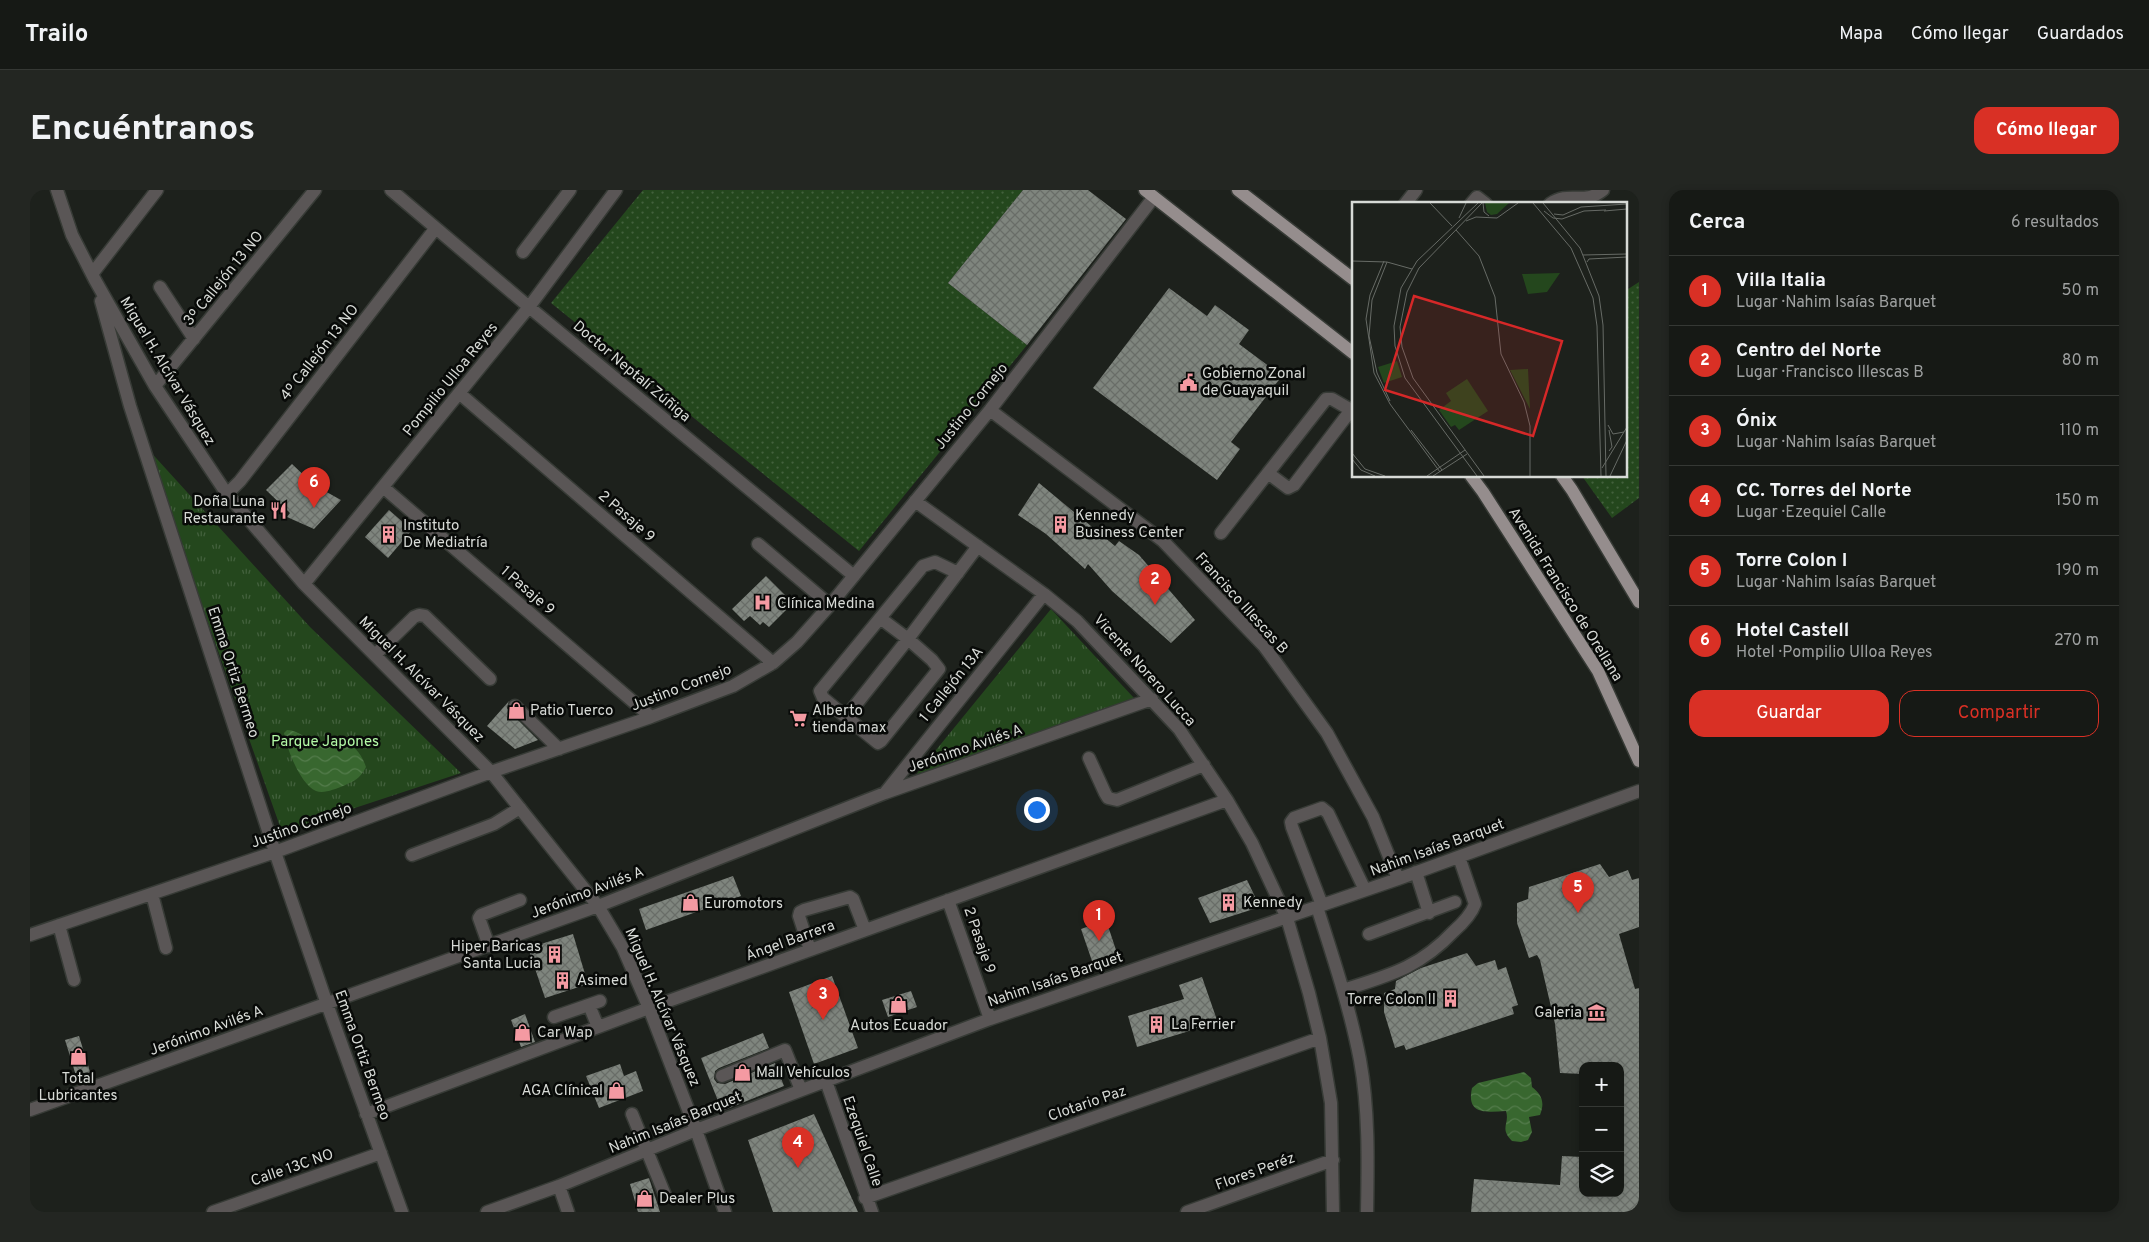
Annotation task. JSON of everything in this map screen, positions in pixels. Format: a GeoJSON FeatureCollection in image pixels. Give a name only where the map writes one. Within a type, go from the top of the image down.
{"type":"FeatureCollection","features":[{"type":"Feature","properties":{"kind":"main road"},"geometry":{"type":"LineString","coordinates":[[1238,190],[1351,273]]}},
{"type":"Feature","properties":{"kind":"main road"},"geometry":{"type":"LineString","coordinates":[[1150,193],[1352,352]]}},
{"type":"Feature","properties":{"kind":"main road","name":"Avenida Francisco de Orellana"},"geometry":{"type":"LineString","coordinates":[[1472,478],[1483,492],[1598,670],[1639,761]]}},
{"type":"Feature","properties":{"kind":"main road"},"geometry":{"type":"LineString","coordinates":[[1563,478],[1639,602]]}},
{"type":"Feature","properties":{"kind":"street","name":"Miguel H. Alcívar Vásquez"},"geometry":{"type":"LineString","coordinates":[[57,190],[72,235],[93,277],[155,386],[227,494],[304,584],[376,654],[491,772],[598,906],[623,948],[648,1008],[696,1130],[725,1212]]}},
{"type":"Feature","properties":{"kind":"street"},"geometry":{"type":"LineString","coordinates":[[93,277],[157,190]]}},
{"type":"Feature","properties":{"kind":"street","name":"3º Callejón 13 NO"},"geometry":{"type":"LineString","coordinates":[[155,386],[315,190]]}},
{"type":"Feature","properties":{"kind":"street","name":"Doctor Neptalí Zúñiga"},"geometry":{"type":"LineString","coordinates":[[391,190],[435,229],[854,576]]}},
{"type":"Feature","properties":{"kind":"street"},"geometry":{"type":"LineString","coordinates":[[523,252],[570,190]]}},
{"type":"Feature","properties":{"kind":"street","name":"Pompilio Ulloa Reyes"},"geometry":{"type":"LineString","coordinates":[[304,584],[529,307],[616,190]]}},
{"type":"Feature","properties":{"kind":"street"},"geometry":{"type":"LineString","coordinates":[[1407,202],[1416,190]]}},
{"type":"Feature","properties":{"kind":"street"},"geometry":{"type":"LineString","coordinates":[[1552,202],[1557,198],[1569,195],[1581,198],[1596,196],[1603,190]]}},
{"type":"Feature","properties":{"kind":"street","name":"Justino Cornejo"},"geometry":{"type":"LineString","coordinates":[[30,935],[275,852],[491,772],[652,717],[733,686],[773,663],[797,642],[830,605],[990,410],[1150,193]]}},
{"type":"Feature","properties":{"kind":"street"},"geometry":{"type":"LineString","coordinates":[[1472,202],[1477,196],[1484,202]]}},
{"type":"Feature","properties":{"kind":"street","name":"4º Callejón 13 NO"},"geometry":{"type":"LineString","coordinates":[[227,494],[240,481],[435,229]]}},
{"type":"Feature","properties":{"kind":"street","name":"Emma Ortiz Bermeo"},"geometry":{"type":"LineString","coordinates":[[93,277],[130,406],[275,852],[327,1004],[402,1212]]}},
{"type":"Feature","properties":{"kind":"street"},"geometry":{"type":"LineString","coordinates":[[160,287],[194,339]]}},
{"type":"Feature","properties":{"kind":"street","name":"2 Pasaje 9"},"geometry":{"type":"LineString","coordinates":[[459,393],[773,663]]}},
{"type":"Feature","properties":{"kind":"street"},"geometry":{"type":"LineString","coordinates":[[1221,533],[1268,473],[1326,399],[1352,409],[1294,485],[1288,488],[1268,473]]}},
{"type":"Feature","properties":{"kind":"street","name":"Francisco Illescas B"},"geometry":{"type":"LineString","coordinates":[[990,410],[1163,541],[1264,646],[1327,733],[1373,818],[1398,878]]}},
{"type":"Feature","properties":{"kind":"street","name":"1 Pasaje 9"},"geometry":{"type":"LineString","coordinates":[[383,486],[652,717]]}},
{"type":"Feature","properties":{"kind":"street","name":"Vicente Norero Lucca"},"geometry":{"type":"LineString","coordinates":[[915,501],[1044,594],[1077,621],[1179,729],[1227,800],[1252,843],[1287,918],[1320,1038],[1331,1103],[1333,1212]]}},
{"type":"Feature","properties":{"kind":"street"},"geometry":{"type":"LineString","coordinates":[[758,544],[830,605]]}},
{"type":"Feature","properties":{"kind":"street"},"geometry":{"type":"LineString","coordinates":[[846,717],[978,546]]}},
{"type":"Feature","properties":{"kind":"street"},"geometry":{"type":"LineString","coordinates":[[880,618],[908,638],[938,665],[939,669],[881,742],[878,743],[823,698],[820,691],[880,618],[923,566],[928,562],[935,562],[958,573]]}},
{"type":"Feature","properties":{"kind":"street","name":"1 Callejón 13A"},"geometry":{"type":"LineString","coordinates":[[885,794],[1044,594]]}},
{"type":"Feature","properties":{"kind":"street"},"geometry":{"type":"LineString","coordinates":[[376,654],[414,617],[419,615],[425,616],[490,679]]}},
{"type":"Feature","properties":{"kind":"street","name":"Jerónimo Avilés A"},"geometry":{"type":"LineString","coordinates":[[30,1110],[489,946],[598,906],[885,794],[1152,699]]}},
{"type":"Feature","properties":{"kind":"street"},"geometry":{"type":"LineString","coordinates":[[515,706],[559,749]]}},
{"type":"Feature","properties":{"kind":"street"},"geometry":{"type":"LineString","coordinates":[[1089,758],[1108,798],[1117,800],[1204,765]]}},
{"type":"Feature","properties":{"kind":"street","name":"Nahim Isaías Barquet"},"geometry":{"type":"LineString","coordinates":[[487,1212],[559,1186],[696,1130],[990,1019],[1287,918],[1639,791]]}},
{"type":"Feature","properties":{"kind":"street","name":"Ángel Barrera"},"geometry":{"type":"LineString","coordinates":[[366,1114],[648,1008],[1227,800]]}},
{"type":"Feature","properties":{"kind":"street"},"geometry":{"type":"LineString","coordinates":[[412,855],[494,824],[520,808]]}},
{"type":"Feature","properties":{"kind":"street"},"geometry":{"type":"LineString","coordinates":[[1365,890],[1328,813],[1322,808],[1294,818],[1292,827],[1320,906],[1360,1062],[1368,1166],[1366,1212]]}},
{"type":"Feature","properties":{"kind":"street"},"geometry":{"type":"LineString","coordinates":[[1343,990],[1410,967],[1441,946],[1471,914],[1475,904],[1459,857]]}},
{"type":"Feature","properties":{"kind":"street"},"geometry":{"type":"LineString","coordinates":[[1416,872],[1429,913]]}},
{"type":"Feature","properties":{"kind":"street"},"geometry":{"type":"LineString","coordinates":[[152,894],[166,948]]}},
{"type":"Feature","properties":{"kind":"street"},"geometry":{"type":"LineString","coordinates":[[810,950],[798,916],[804,910],[850,897],[865,930]]}},
{"type":"Feature","properties":{"kind":"street"},"geometry":{"type":"LineString","coordinates":[[489,946],[479,918],[481,915],[520,900]]}},
{"type":"Feature","properties":{"kind":"street","name":"2 Pasaje 9"},"geometry":{"type":"LineString","coordinates":[[948,900],[990,1019]]}},
{"type":"Feature","properties":{"kind":"street"},"geometry":{"type":"LineString","coordinates":[[1369,934],[1455,902]]}},
{"type":"Feature","properties":{"kind":"street"},"geometry":{"type":"LineString","coordinates":[[60,925],[74,980]]}},
{"type":"Feature","properties":{"kind":"street"},"geometry":{"type":"LineString","coordinates":[[554,1017],[595,1003],[598,1027]]}},
{"type":"Feature","properties":{"kind":"street","name":"Clotario Paz"},"geometry":{"type":"LineString","coordinates":[[865,1198],[1320,1038]]}},
{"type":"Feature","properties":{"kind":"street"},"geometry":{"type":"LineString","coordinates":[[722,1076],[785,1050],[801,1090]]}},
{"type":"Feature","properties":{"kind":"street","name":"Ezequiel Calle"},"geometry":{"type":"LineString","coordinates":[[826,1081],[865,1198],[872,1212]]}},
{"type":"Feature","properties":{"kind":"street"},"geometry":{"type":"LineString","coordinates":[[632,1114],[665,1195]]}},
{"type":"Feature","properties":{"kind":"street","name":"Calle 13C NO"},"geometry":{"type":"LineString","coordinates":[[213,1212],[381,1153]]}},
{"type":"Feature","properties":{"kind":"street","name":"Flores Peréz"},"geometry":{"type":"LineString","coordinates":[[1187,1212],[1333,1160]]}},
{"type":"Feature","properties":{"kind":"street"},"geometry":{"type":"LineString","coordinates":[[559,1186],[568,1212]]}},
{"type":"Feature","properties":{"kind":"green space"},"geometry":{"type":"Polygon","coordinates":[[[643,190],[1023,190],[948,283],[1027,345],[859,551],[551,303],[643,190]]]}},
{"type":"Feature","properties":{"kind":"green space"},"geometry":{"type":"Polygon","coordinates":[[[1639,282],[1639,498],[1612,518],[1583,478],[1626,478],[1626,290],[1639,282]]]}},
{"type":"Feature","properties":{"kind":"green space","name":"Parque Japones"},"geometry":{"type":"Polygon","coordinates":[[[146,447],[310,627],[461,773],[282,832],[146,447]]]}},
{"type":"Feature","properties":{"kind":"green space"},"geometry":{"type":"Polygon","coordinates":[[[1051,609],[1134,698],[914,777],[1051,609]]]}},
{"type":"Feature","properties":{"kind":"water"},"geometry":{"type":"Polygon","coordinates":[[[287,730],[296,732],[320,744],[337,741],[349,744],[362,758],[366,767],[364,771],[359,777],[343,786],[330,791],[316,791],[305,781],[295,765],[284,733],[287,730]]]}},
{"type":"Feature","properties":{"kind":"water"},"geometry":{"type":"Polygon","coordinates":[[[1524,1072],[1531,1078],[1532,1087],[1540,1096],[1542,1106],[1540,1115],[1529,1117],[1532,1132],[1528,1140],[1521,1142],[1512,1141],[1506,1133],[1506,1111],[1491,1112],[1479,1110],[1472,1103],[1471,1097],[1472,1088],[1478,1083],[1524,1072]]]}},
{"type":"Feature","properties":{"kind":"building"},"geometry":{"type":"Polygon","coordinates":[[[1023,190],[1088,190],[1126,219],[1027,345],[948,283],[1023,190]]]}},
{"type":"Feature","properties":{"kind":"building","name":"Gobierno Zonal de Guayaquil"},"geometry":{"type":"Polygon","coordinates":[[[1169,288],[1207,316],[1215,305],[1249,330],[1239,344],[1282,376],[1231,442],[1240,449],[1217,480],[1093,388],[1169,288]]]}},
{"type":"Feature","properties":{"kind":"building"},"geometry":{"type":"Polygon","coordinates":[[[292,464],[314,485],[341,500],[314,529],[287,517],[290,513],[266,490],[292,464]]]}},
{"type":"Feature","properties":{"kind":"building"},"geometry":{"type":"Polygon","coordinates":[[[1039,483],[1115,546],[1119,541],[1139,555],[1195,620],[1171,643],[1112,591],[1088,564],[1085,569],[1046,534],[1018,515],[1039,483]]]}},
{"type":"Feature","properties":{"kind":"building","name":"Instituto De Mediatría"},"geometry":{"type":"Polygon","coordinates":[[[389,510],[412,530],[388,558],[365,537],[389,510]]]}},
{"type":"Feature","properties":{"kind":"building","name":"Clínica Medina"},"geometry":{"type":"Polygon","coordinates":[[[766,576],[788,598],[788,608],[769,627],[763,622],[760,625],[750,616],[744,621],[732,609],[766,576]]]}},
{"type":"Feature","properties":{"kind":"building"},"geometry":{"type":"Polygon","coordinates":[[[509,701],[507,708],[509,711],[538,740],[515,749],[487,726],[509,701]]]}},
{"type":"Feature","properties":{"kind":"building"},"geometry":{"type":"Polygon","coordinates":[[[1600,864],[1609,877],[1628,870],[1632,880],[1639,878],[1639,927],[1619,934],[1635,989],[1639,988],[1639,1212],[1471,1212],[1474,1179],[1560,1185],[1562,1156],[1579,1157],[1579,1197],[1624,1197],[1624,1062],[1579,1062],[1579,1074],[1560,1073],[1555,1024],[1540,960],[1537,955],[1529,958],[1517,923],[1517,903],[1528,899],[1529,887],[1600,864]]]}},
{"type":"Feature","properties":{"kind":"building","name":"Euromotors"},"geometry":{"type":"Polygon","coordinates":[[[733,876],[741,896],[646,930],[639,909],[733,876]]]}},
{"type":"Feature","properties":{"kind":"building","name":"Kennedy"},"geometry":{"type":"Polygon","coordinates":[[[1247,880],[1260,907],[1210,923],[1198,898],[1247,880]]]}},
{"type":"Feature","properties":{"kind":"building"},"geometry":{"type":"Polygon","coordinates":[[[1106,920],[1117,953],[1092,961],[1081,929],[1106,920]]]}},
{"type":"Feature","properties":{"kind":"building"},"geometry":{"type":"Polygon","coordinates":[[[573,934],[588,984],[545,998],[528,948],[573,934]]]}},
{"type":"Feature","properties":{"kind":"building","name":"Torre Colon II"},"geometry":{"type":"Polygon","coordinates":[[[1467,953],[1476,966],[1495,960],[1498,970],[1506,967],[1518,1005],[1512,1007],[1514,1014],[1406,1050],[1404,1045],[1395,1048],[1384,1012],[1384,993],[1395,989],[1396,981],[1421,968],[1467,953]]]}},
{"type":"Feature","properties":{"kind":"building"},"geometry":{"type":"Polygon","coordinates":[[[832,976],[858,1048],[814,1064],[789,992],[832,976]]]}},
{"type":"Feature","properties":{"kind":"building"},"geometry":{"type":"Polygon","coordinates":[[[1202,977],[1217,1020],[1137,1047],[1128,1016],[1184,999],[1179,985],[1202,977]]]}},
{"type":"Feature","properties":{"kind":"building","name":"Autos Ecuador"},"geometry":{"type":"Polygon","coordinates":[[[911,991],[917,1007],[888,1017],[882,1000],[911,991]]]}},
{"type":"Feature","properties":{"kind":"building","name":"Car Wap"},"geometry":{"type":"Polygon","coordinates":[[[525,1014],[535,1042],[521,1047],[511,1020],[525,1014]]]}},
{"type":"Feature","properties":{"kind":"building","name":"Mall Vehículos"},"geometry":{"type":"Polygon","coordinates":[[[763,1033],[769,1048],[719,1068],[715,1071],[714,1079],[717,1083],[725,1084],[775,1063],[784,1086],[722,1111],[701,1058],[763,1033]]]}},
{"type":"Feature","properties":{"kind":"building","name":"Total Lubricantes"},"geometry":{"type":"Polygon","coordinates":[[[79,1036],[91,1075],[77,1079],[65,1040],[79,1036]]]}},
{"type":"Feature","properties":{"kind":"building","name":"AGA Clínical"},"geometry":{"type":"Polygon","coordinates":[[[620,1064],[624,1076],[636,1071],[643,1091],[599,1108],[586,1076],[620,1064]]]}},
{"type":"Feature","properties":{"kind":"building"},"geometry":{"type":"Polygon","coordinates":[[[814,1114],[858,1212],[773,1212],[748,1140],[814,1114]]]}},
{"type":"Feature","properties":{"kind":"building","name":"Dealer Plus"},"geometry":{"type":"Polygon","coordinates":[[[649,1178],[660,1212],[638,1212],[630,1184],[649,1178]]]}},
{"type":"Feature","properties":{"kind":"place","name":"Gobierno Zonal de Guayaquil"},"geometry":{"type":"Point","coordinates":[1188,382]}},
{"type":"Feature","properties":{"kind":"place","name":"Hotel Castell"},"geometry":{"type":"Point","coordinates":[314,508]}},
{"type":"Feature","properties":{"kind":"place","name":"Doña Luna Restaurante"},"geometry":{"type":"Point","coordinates":[279,510]}},
{"type":"Feature","properties":{"kind":"place","name":"Kennedy Business Center"},"geometry":{"type":"Point","coordinates":[1061,524]}},
{"type":"Feature","properties":{"kind":"place","name":"Instituto De Mediatría"},"geometry":{"type":"Point","coordinates":[389,534]}},
{"type":"Feature","properties":{"kind":"place","name":"Clínica Medina"},"geometry":{"type":"Point","coordinates":[763,603]}},
{"type":"Feature","properties":{"kind":"place","name":"Centro del Norte"},"geometry":{"type":"Point","coordinates":[1155,605]}},
{"type":"Feature","properties":{"kind":"place","name":"Patio Tuerco"},"geometry":{"type":"Point","coordinates":[516,710]}},
{"type":"Feature","properties":{"kind":"place","name":"Alberto tienda max"},"geometry":{"type":"Point","coordinates":[798,719]}},
{"type":"Feature","properties":{"kind":"place","name":"Kennedy"},"geometry":{"type":"Point","coordinates":[1229,902]}},
{"type":"Feature","properties":{"kind":"place","name":"Euromotors"},"geometry":{"type":"Point","coordinates":[690,903]}},
{"type":"Feature","properties":{"kind":"place","name":"Torre Colon I"},"geometry":{"type":"Point","coordinates":[1578,913]}},
{"type":"Feature","properties":{"kind":"place","name":"Villa Italia"},"geometry":{"type":"Point","coordinates":[1099,941]}},
{"type":"Feature","properties":{"kind":"place","name":"Hiper Baricas Santa Lucia"},"geometry":{"type":"Point","coordinates":[555,955]}},
{"type":"Feature","properties":{"kind":"place","name":"Asimed"},"geometry":{"type":"Point","coordinates":[563,980]}},
{"type":"Feature","properties":{"kind":"place","name":"Torre Colon II"},"geometry":{"type":"Point","coordinates":[1450,999]}},
{"type":"Feature","properties":{"kind":"place","name":"Autos Ecuador"},"geometry":{"type":"Point","coordinates":[899,1004]}},
{"type":"Feature","properties":{"kind":"place","name":"Galeria"},"geometry":{"type":"Point","coordinates":[1596,1012]}},
{"type":"Feature","properties":{"kind":"place","name":"Ónix"},"geometry":{"type":"Point","coordinates":[823,1020]}},
{"type":"Feature","properties":{"kind":"place","name":"La Ferrier"},"geometry":{"type":"Point","coordinates":[1157,1024]}},
{"type":"Feature","properties":{"kind":"place","name":"Car Wap"},"geometry":{"type":"Point","coordinates":[523,1032]}},
{"type":"Feature","properties":{"kind":"place","name":"Total Lubricantes"},"geometry":{"type":"Point","coordinates":[78,1057]}},
{"type":"Feature","properties":{"kind":"place","name":"Mall Vehículos"},"geometry":{"type":"Point","coordinates":[742,1072]}},
{"type":"Feature","properties":{"kind":"place","name":"AGA Clínical"},"geometry":{"type":"Point","coordinates":[617,1090]}},
{"type":"Feature","properties":{"kind":"place","name":"CC. Torres del Norte"},"geometry":{"type":"Point","coordinates":[798,1168]}},
{"type":"Feature","properties":{"kind":"place","name":"Dealer Plus"},"geometry":{"type":"Point","coordinates":[645,1198]}}]}
